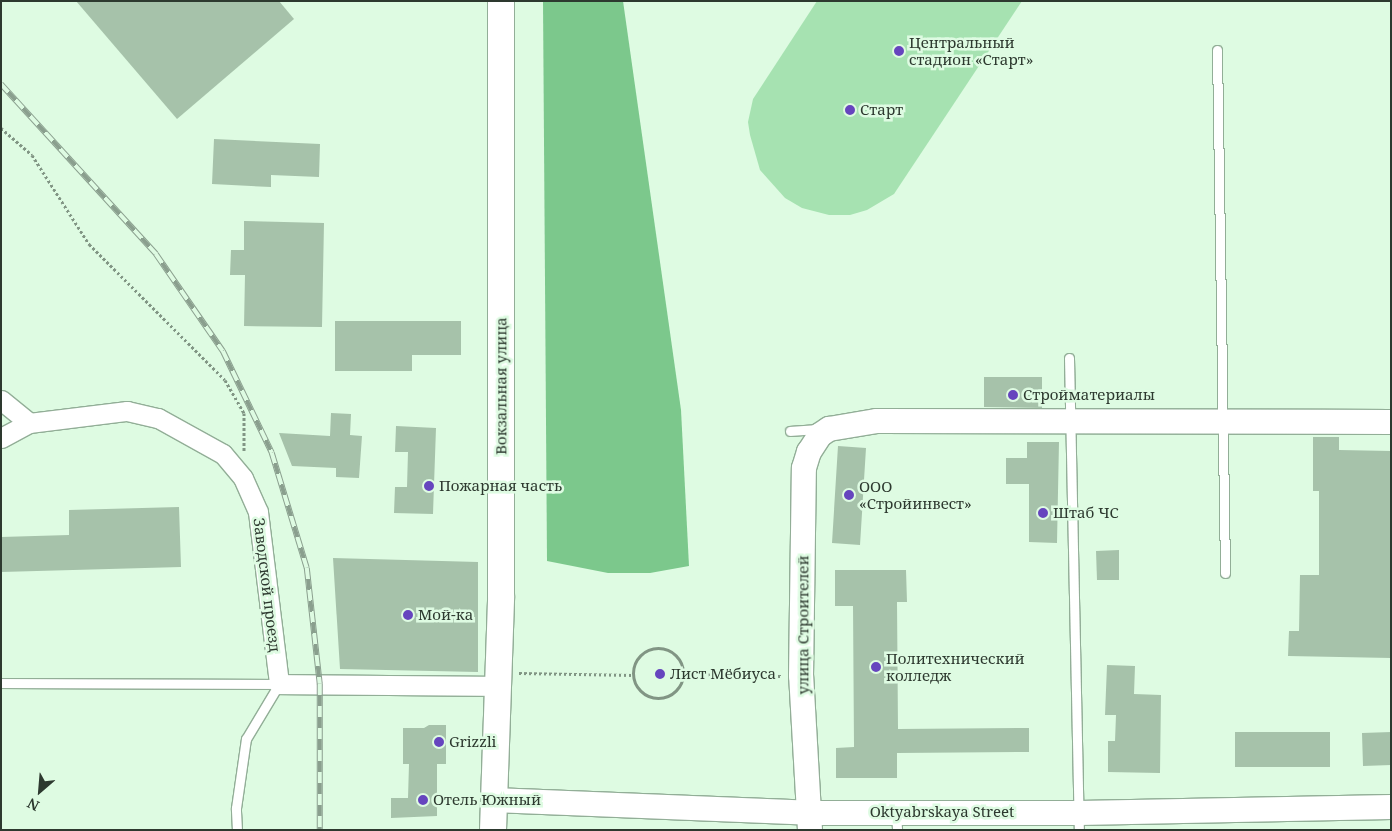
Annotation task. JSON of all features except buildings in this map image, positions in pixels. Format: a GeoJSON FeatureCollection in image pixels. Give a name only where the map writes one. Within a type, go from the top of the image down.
{"type":"FeatureCollection","features":[{"type":"Feature","properties":{"kind":"main road","name":"Вокзальная улица"},"geometry":{"type":"LineString","coordinates":[[493,830],[498,680],[501,1]]}},
{"type":"Feature","properties":{"kind":"street"},"geometry":{"type":"LineString","coordinates":[[1,400],[28,423]]}},
{"type":"Feature","properties":{"kind":"street","name":"Заводской проезд"},"geometry":{"type":"LineString","coordinates":[[1,438],[28,423],[127,411],[158,418],[223,454],[243,478],[258,512],[279,684]]}},
{"type":"Feature","properties":{"kind":"street"},"geometry":{"type":"LineString","coordinates":[[829,429],[877,421],[1391,422]]}},
{"type":"Feature","properties":{"kind":"street","name":"улица Строителей"},"geometry":{"type":"LineString","coordinates":[[810,822],[801,676],[804,468],[814,444],[829,429]]}},
{"type":"Feature","properties":{"kind":"street"},"geometry":{"type":"LineString","coordinates":[[279,684],[498,680]]}},
{"type":"Feature","properties":{"kind":"street","name":"Oktyabrskaya Street"},"geometry":{"type":"LineString","coordinates":[[493,800],[810,822],[1079,822],[1391,807]]}},
{"type":"Feature","properties":{"kind":"lane"},"geometry":{"type":"LineString","coordinates":[[1217,50],[1225,573]]}},
{"type":"Feature","properties":{"kind":"lane"},"geometry":{"type":"LineString","coordinates":[[1070,358],[1079,822]]}},
{"type":"Feature","properties":{"kind":"lane"},"geometry":{"type":"LineString","coordinates":[[790,431],[829,429]]}},
{"type":"Feature","properties":{"kind":"lane"},"geometry":{"type":"LineString","coordinates":[[804,468],[805,430]]}},
{"type":"Feature","properties":{"kind":"lane"},"geometry":{"type":"LineString","coordinates":[[1,683],[279,684]]}},
{"type":"Feature","properties":{"kind":"lane"},"geometry":{"type":"LineString","coordinates":[[237,830],[236,808],[246,739],[279,684]]}},
{"type":"Feature","properties":{"kind":"path"},"geometry":{"type":"LineString","coordinates":[[1,128],[32,155],[89,244],[225,380],[244,413],[243,478]]}},
{"type":"Feature","properties":{"kind":"path"},"geometry":{"type":"LineString","coordinates":[[657,648],[665,649],[678,659],[683,674],[677,689],[663,697],[647,695],[640,690],[633,676],[637,660],[649,650],[657,648]]}},
{"type":"Feature","properties":{"kind":"path"},"geometry":{"type":"LineString","coordinates":[[683,674],[801,676]]}},
{"type":"Feature","properties":{"kind":"path"},"geometry":{"type":"LineString","coordinates":[[498,680],[633,676]]}},
{"type":"Feature","properties":{"kind":"green space"},"geometry":{"type":"Polygon","coordinates":[[[543,1],[623,1],[681,410],[689,566],[650,573],[608,573],[547,561],[543,1]]]}},
{"type":"Feature","properties":{"kind":"green space","name":"Старт"},"geometry":{"type":"Polygon","coordinates":[[[817,1],[1022,1],[894,194],[867,210],[850,215],[829,215],[802,208],[785,198],[760,170],[750,135],[748,122],[753,99],[817,1]]]}},
{"type":"Feature","properties":{"kind":"railway"},"geometry":{"type":"LineString","coordinates":[[1,84],[156,254],[223,351],[272,453],[307,568],[320,684],[320,830]]}},
{"type":"Feature","properties":{"kind":"place","name":"Центральный стадион «Старт»"},"geometry":{"type":"Point","coordinates":[899,51]}},
{"type":"Feature","properties":{"kind":"place","name":"Старт"},"geometry":{"type":"Point","coordinates":[850,110]}},
{"type":"Feature","properties":{"kind":"place","name":"Стройматериалы"},"geometry":{"type":"Point","coordinates":[1013,395]}},
{"type":"Feature","properties":{"kind":"place","name":"Пожарная часть"},"geometry":{"type":"Point","coordinates":[429,486]}},
{"type":"Feature","properties":{"kind":"place","name":"ООО «Стройинвест»"},"geometry":{"type":"Point","coordinates":[849,495]}},
{"type":"Feature","properties":{"kind":"place","name":"Штаб ЧС"},"geometry":{"type":"Point","coordinates":[1043,513]}},
{"type":"Feature","properties":{"kind":"place","name":"Мой-ка"},"geometry":{"type":"Point","coordinates":[408,615]}},
{"type":"Feature","properties":{"kind":"place","name":"Политехнический колледж"},"geometry":{"type":"Point","coordinates":[876,667]}},
{"type":"Feature","properties":{"kind":"place","name":"Лист Мёбиуса"},"geometry":{"type":"Point","coordinates":[660,674]}},
{"type":"Feature","properties":{"kind":"place","name":"Grizzli"},"geometry":{"type":"Point","coordinates":[439,742]}},
{"type":"Feature","properties":{"kind":"place","name":"Отель Южный"},"geometry":{"type":"Point","coordinates":[423,800]}}]}
